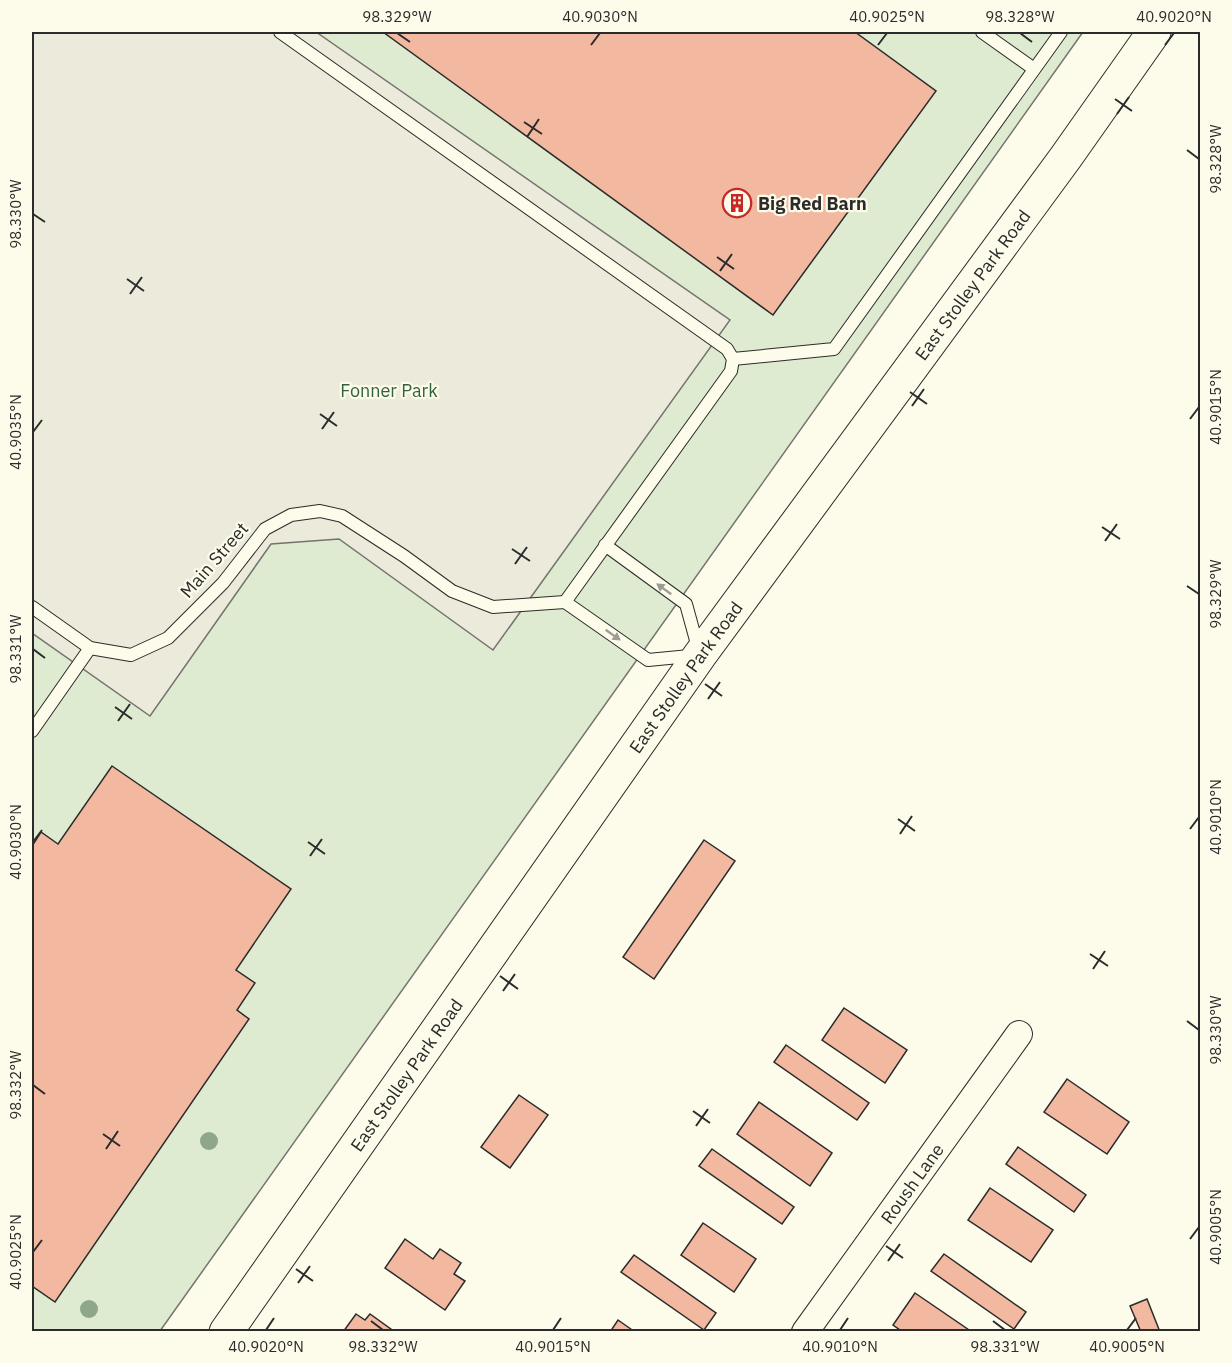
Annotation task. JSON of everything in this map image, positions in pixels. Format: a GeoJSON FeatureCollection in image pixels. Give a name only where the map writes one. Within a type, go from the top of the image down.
{"type":"FeatureCollection","features":[{"type":"Feature","properties":{"kind":"street","name":"East Stolley Park Road"},"geometry":{"type":"LineString","coordinates":[[226,1332],[700,655],[1066,157],[1154,32]]}},
{"type":"Feature","properties":{"kind":"street","name":"Roush Lane"},"geometry":{"type":"LineString","coordinates":[[805,1332],[1019,1034]]}},
{"type":"Feature","properties":{"kind":"lane"},"geometry":{"type":"LineString","coordinates":[[280,32],[727,349],[733,359],[731,370],[605,546],[565,602],[648,660],[700,655],[686,604],[605,546]]}},
{"type":"Feature","properties":{"kind":"lane"},"geometry":{"type":"LineString","coordinates":[[982,32],[1034,69]]}},
{"type":"Feature","properties":{"kind":"lane"},"geometry":{"type":"LineString","coordinates":[[733,359],[834,349],[1061,32]]}},
{"type":"Feature","properties":{"kind":"lane","name":"Main Street"},"geometry":{"type":"LineString","coordinates":[[32,607],[90,648],[131,655],[168,638],[223,583],[265,529],[291,514],[320,511],[342,516],[404,556],[452,591],[493,607],[565,602]]}},
{"type":"Feature","properties":{"kind":"lane"},"geometry":{"type":"LineString","coordinates":[[32,731],[90,648]]}},
{"type":"Feature","properties":{"kind":"green space","name":"Fonner Park"},"geometry":{"type":"Polygon","coordinates":[[[32,32],[1083,32],[160,1331],[32,1331],[32,32]]]}},
{"type":"Feature","properties":{"kind":"shaded area"},"geometry":{"type":"Polygon","coordinates":[[[32,32],[316,32],[730,320],[493,650],[339,539],[271,544],[150,716],[32,633],[32,32]]]}},
{"type":"Feature","properties":{"kind":"building","name":"Big Red Barn"},"geometry":{"type":"Polygon","coordinates":[[[383,32],[855,32],[936,91],[773,315],[383,32]]]}},
{"type":"Feature","properties":{"kind":"building"},"geometry":{"type":"Polygon","coordinates":[[[112,766],[291,889],[236,970],[255,983],[237,1010],[249,1019],[55,1302],[32,1286],[32,846],[41,832],[58,844],[112,766]]]}},
{"type":"Feature","properties":{"kind":"building"},"geometry":{"type":"Polygon","coordinates":[[[704,840],[735,861],[654,979],[623,957],[704,840]]]}},
{"type":"Feature","properties":{"kind":"building"},"geometry":{"type":"Polygon","coordinates":[[[844,1008],[907,1050],[885,1083],[822,1040],[844,1008]]]}},
{"type":"Feature","properties":{"kind":"building"},"geometry":{"type":"Polygon","coordinates":[[[786,1045],[869,1103],[857,1120],[774,1062],[786,1045]]]}},
{"type":"Feature","properties":{"kind":"building"},"geometry":{"type":"Polygon","coordinates":[[[1067,1079],[1129,1122],[1107,1154],[1044,1112],[1067,1079]]]}},
{"type":"Feature","properties":{"kind":"building"},"geometry":{"type":"Polygon","coordinates":[[[519,1095],[548,1115],[510,1168],[481,1147],[519,1095]]]}},
{"type":"Feature","properties":{"kind":"building"},"geometry":{"type":"Polygon","coordinates":[[[759,1102],[832,1153],[810,1186],[737,1134],[759,1102]]]}},
{"type":"Feature","properties":{"kind":"building"},"geometry":{"type":"Polygon","coordinates":[[[1018,1147],[1086,1195],[1074,1212],[1006,1164],[1018,1147]]]}},
{"type":"Feature","properties":{"kind":"building"},"geometry":{"type":"Polygon","coordinates":[[[712,1149],[794,1207],[782,1224],[699,1166],[712,1149]]]}},
{"type":"Feature","properties":{"kind":"building"},"geometry":{"type":"Polygon","coordinates":[[[990,1188],[1053,1230],[1031,1262],[968,1220],[990,1188]]]}},
{"type":"Feature","properties":{"kind":"building"},"geometry":{"type":"Polygon","coordinates":[[[703,1223],[756,1259],[734,1292],[681,1255],[703,1223]]]}},
{"type":"Feature","properties":{"kind":"building"},"geometry":{"type":"Polygon","coordinates":[[[405,1239],[433,1259],[440,1249],[461,1263],[454,1274],[465,1281],[445,1310],[385,1268],[405,1239]]]}},
{"type":"Feature","properties":{"kind":"building"},"geometry":{"type":"Polygon","coordinates":[[[944,1254],[1026,1312],[1014,1329],[931,1271],[944,1254]]]}},
{"type":"Feature","properties":{"kind":"building"},"geometry":{"type":"Polygon","coordinates":[[[634,1255],[716,1313],[704,1330],[621,1272],[634,1255]]]}},
{"type":"Feature","properties":{"kind":"building"},"geometry":{"type":"Polygon","coordinates":[[[915,1293],[972,1332],[903,1332],[893,1325],[915,1293]]]}},
{"type":"Feature","properties":{"kind":"building"},"geometry":{"type":"Polygon","coordinates":[[[1147,1299],[1160,1332],[1141,1332],[1130,1306],[1147,1299]]]}},
{"type":"Feature","properties":{"kind":"building"},"geometry":{"type":"Polygon","coordinates":[[[356,1314],[365,1320],[370,1314],[395,1332],[343,1332],[356,1314]]]}},
{"type":"Feature","properties":{"kind":"building"},"geometry":{"type":"Polygon","coordinates":[[[618,1320],[635,1332],[610,1332],[618,1320]]]}},
{"type":"Feature","properties":{"kind":"place","name":"Big Red Barn"},"geometry":{"type":"Point","coordinates":[737,203]}}]}
